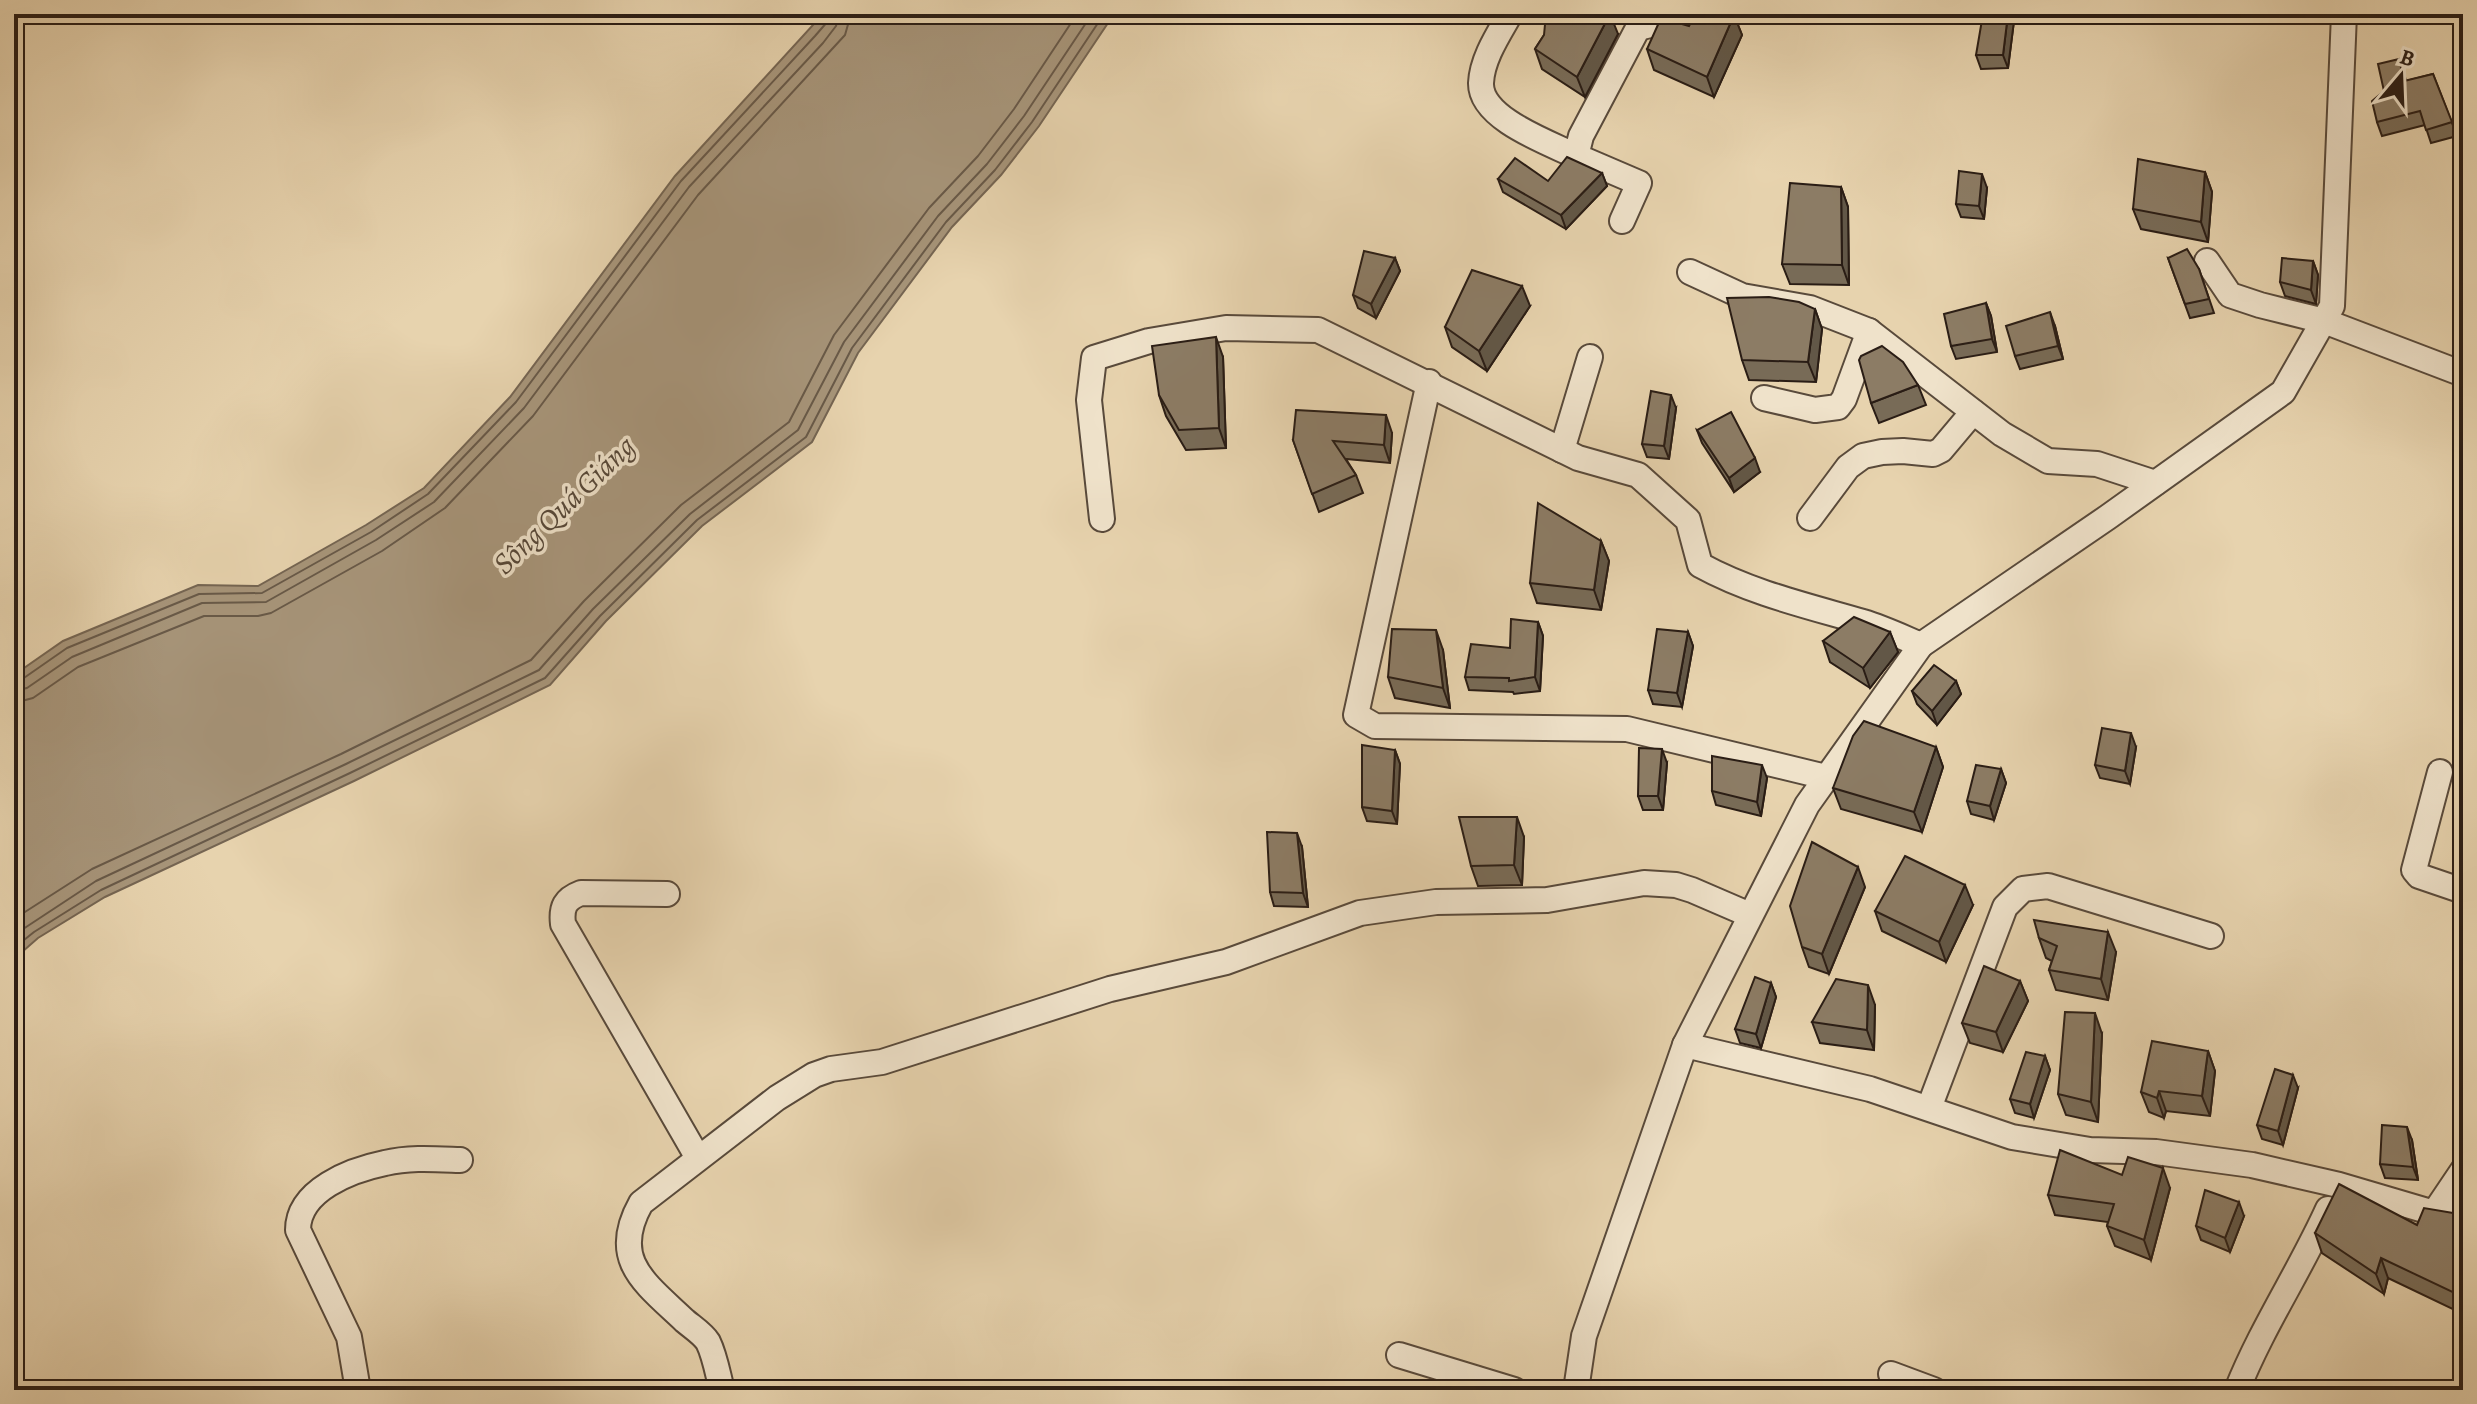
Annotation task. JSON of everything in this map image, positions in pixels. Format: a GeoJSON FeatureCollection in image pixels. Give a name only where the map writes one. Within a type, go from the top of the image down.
{"type":"FeatureCollection","features":[{"type":"Feature","properties":{"kind":"street"},"geometry":{"type":"LineString","coordinates":[[1510,14],[1491,49],[1482,76],[1481,87],[1485,99],[1509,123],[1639,183],[1622,221]]}},
{"type":"Feature","properties":{"kind":"street"},"geometry":{"type":"LineString","coordinates":[[1576,156],[1581,136],[1638,28],[1686,14]]}},
{"type":"Feature","properties":{"kind":"street"},"geometry":{"type":"LineString","coordinates":[[1576,1390],[1584,1336],[1685,1045],[1807,805],[1826,777],[1921,645],[2283,392],[2324,321],[2332,306],[2344,14]]}},
{"type":"Feature","properties":{"kind":"street"},"geometry":{"type":"LineString","coordinates":[[2207,261],[2230,295],[2324,321],[2463,374]]}},
{"type":"Feature","properties":{"kind":"street"},"geometry":{"type":"LineString","coordinates":[[1690,272],[1742,296],[1810,308],[1869,331],[2002,434],[2048,461],[2097,464],[2155,483]]}},
{"type":"Feature","properties":{"kind":"street"},"geometry":{"type":"LineString","coordinates":[[1102,519],[1089,400],[1094,358],[1149,341],[1226,328],[1318,330],[1578,458],[1638,475],[1688,520],[1700,565],[1723,577],[1791,602],[1867,623],[1921,645]]}},
{"type":"Feature","properties":{"kind":"street"},"geometry":{"type":"LineString","coordinates":[[1764,398],[1815,410],[1838,407],[1844,399],[1869,331]]}},
{"type":"Feature","properties":{"kind":"street"},"geometry":{"type":"LineString","coordinates":[[1562,450],[1590,357]]}},
{"type":"Feature","properties":{"kind":"street"},"geometry":{"type":"LineString","coordinates":[[1429,382],[1356,715],[1375,726],[1627,729],[1826,777]]}},
{"type":"Feature","properties":{"kind":"street"},"geometry":{"type":"LineString","coordinates":[[1810,518],[1848,467],[1863,456],[1893,451],[1933,454],[1941,450],[1973,412]]}},
{"type":"Feature","properties":{"kind":"street"},"geometry":{"type":"LineString","coordinates":[[2440,772],[2414,870],[2419,876],[2463,891]]}},
{"type":"Feature","properties":{"kind":"street"},"geometry":{"type":"LineString","coordinates":[[722,1390],[707,1341],[638,1272],[630,1260],[627,1242],[631,1220],[641,1203],[777,1098],[814,1075],[831,1069],[882,1062],[1110,989],[1226,962],[1360,913],[1436,902],[1547,900],[1644,883],[1676,885],[1750,915]]}},
{"type":"Feature","properties":{"kind":"street"},"geometry":{"type":"LineString","coordinates":[[1929,1108],[2005,907],[2023,889],[2048,886],[2211,936]]}},
{"type":"Feature","properties":{"kind":"street"},"geometry":{"type":"LineString","coordinates":[[667,894],[581,893],[570,897],[564,905],[563,924],[698,1158]]}},
{"type":"Feature","properties":{"kind":"street"},"geometry":{"type":"LineString","coordinates":[[1685,1045],[1870,1089],[2012,1137],[2090,1150],[2156,1152],[2252,1165],[2463,1218]]}},
{"type":"Feature","properties":{"kind":"street"},"geometry":{"type":"LineString","coordinates":[[358,1390],[349,1337],[298,1230],[298,1216],[319,1191],[347,1175],[385,1163],[412,1159],[460,1160]]}},
{"type":"Feature","properties":{"kind":"street"},"geometry":{"type":"LineString","coordinates":[[2434,1213],[2463,1170]]}},
{"type":"Feature","properties":{"kind":"street"},"geometry":{"type":"LineString","coordinates":[[2237,1390],[2253,1349],[2316,1237],[2339,1185]]}},
{"type":"Feature","properties":{"kind":"street"},"geometry":{"type":"LineString","coordinates":[[1399,1355],[1514,1390]]}},
{"type":"Feature","properties":{"kind":"street"},"geometry":{"type":"LineString","coordinates":[[1891,1374],[1934,1390]]}},
{"type":"Feature","properties":{"kind":"water","name":"Sông Quá Giáng"},"geometry":{"type":"Polygon","coordinates":[[[823,14],[1114,14],[1039,126],[1001,175],[952,227],[858,353],[812,442],[702,526],[606,621],[550,685],[105,897],[38,938],[14,959],[14,675],[63,641],[198,585],[258,586],[424,488],[510,397],[675,176],[823,14]]]}},
{"type":"Feature","properties":{"kind":"building"},"geometry":{"type":"Polygon","coordinates":[[[1546,14],[1610,14],[1577,77],[1535,49],[1544,35],[1546,14]]]}},
{"type":"Feature","properties":{"kind":"building"},"geometry":{"type":"Polygon","coordinates":[[[1695,14],[1734,15],[1707,77],[1647,49],[1661,18],[1689,26],[1695,14]]]}},
{"type":"Feature","properties":{"kind":"building"},"geometry":{"type":"Polygon","coordinates":[[[1983,14],[2008,14],[2003,55],[1976,55],[1983,14]]]}},
{"type":"Feature","properties":{"kind":"building"},"geometry":{"type":"Polygon","coordinates":[[[2399,59],[2404,81],[2433,74],[2452,122],[2426,130],[2420,111],[2377,122],[2372,101],[2384,91],[2378,64],[2399,59]]]}},
{"type":"Feature","properties":{"kind":"building"},"geometry":{"type":"Polygon","coordinates":[[[1567,157],[1602,173],[1561,215],[1498,179],[1515,158],[1548,181],[1567,157]]]}},
{"type":"Feature","properties":{"kind":"building"},"geometry":{"type":"Polygon","coordinates":[[[2138,159],[2205,172],[2201,222],[2133,209],[2138,159]]]}},
{"type":"Feature","properties":{"kind":"building"},"geometry":{"type":"Polygon","coordinates":[[[1959,171],[1982,174],[1979,206],[1956,204],[1959,171]]]}},
{"type":"Feature","properties":{"kind":"building"},"geometry":{"type":"Polygon","coordinates":[[[1790,183],[1841,187],[1842,265],[1782,264],[1790,183]]]}},
{"type":"Feature","properties":{"kind":"building"},"geometry":{"type":"Polygon","coordinates":[[[2187,249],[2199,269],[2209,299],[2185,304],[2168,258],[2187,249]]]}},
{"type":"Feature","properties":{"kind":"building"},"geometry":{"type":"Polygon","coordinates":[[[1364,251],[1395,258],[1371,304],[1353,295],[1364,251]]]}},
{"type":"Feature","properties":{"kind":"building"},"geometry":{"type":"Polygon","coordinates":[[[2282,258],[2313,261],[2311,290],[2280,282],[2282,258]]]}},
{"type":"Feature","properties":{"kind":"building"},"geometry":{"type":"Polygon","coordinates":[[[1472,270],[1522,286],[1479,351],[1445,327],[1472,270]]]}},
{"type":"Feature","properties":{"kind":"building"},"geometry":{"type":"Polygon","coordinates":[[[1769,297],[1799,302],[1815,309],[1808,362],[1742,360],[1727,298],[1769,297]]]}},
{"type":"Feature","properties":{"kind":"building"},"geometry":{"type":"Polygon","coordinates":[[[1986,303],[1992,339],[1951,346],[1944,314],[1986,303]]]}},
{"type":"Feature","properties":{"kind":"building"},"geometry":{"type":"Polygon","coordinates":[[[2050,312],[2058,346],[2015,356],[2006,326],[2050,312]]]}},
{"type":"Feature","properties":{"kind":"building"},"geometry":{"type":"Polygon","coordinates":[[[1216,337],[1219,428],[1179,430],[1159,395],[1152,346],[1216,337]]]}},
{"type":"Feature","properties":{"kind":"building"},"geometry":{"type":"Polygon","coordinates":[[[1882,346],[1903,362],[1918,385],[1871,403],[1859,360],[1882,346]]]}},
{"type":"Feature","properties":{"kind":"building"},"geometry":{"type":"Polygon","coordinates":[[[1651,391],[1671,395],[1664,446],[1642,444],[1651,391]]]}},
{"type":"Feature","properties":{"kind":"building"},"geometry":{"type":"Polygon","coordinates":[[[1296,410],[1386,415],[1384,445],[1333,441],[1356,475],[1312,494],[1293,440],[1296,410]]]}},
{"type":"Feature","properties":{"kind":"building"},"geometry":{"type":"Polygon","coordinates":[[[1731,412],[1755,458],[1729,478],[1697,430],[1731,412]]]}},
{"type":"Feature","properties":{"kind":"building"},"geometry":{"type":"Polygon","coordinates":[[[1538,503],[1601,541],[1594,590],[1530,583],[1538,503]]]}},
{"type":"Feature","properties":{"kind":"building"},"geometry":{"type":"Polygon","coordinates":[[[1854,617],[1890,632],[1863,668],[1823,641],[1854,617]]]}},
{"type":"Feature","properties":{"kind":"building"},"geometry":{"type":"Polygon","coordinates":[[[1511,619],[1538,622],[1535,677],[1509,681],[1509,678],[1465,677],[1471,644],[1510,648],[1511,619]]]}},
{"type":"Feature","properties":{"kind":"building"},"geometry":{"type":"Polygon","coordinates":[[[1392,629],[1436,630],[1443,688],[1388,677],[1392,629]]]}},
{"type":"Feature","properties":{"kind":"building"},"geometry":{"type":"Polygon","coordinates":[[[1657,629],[1688,632],[1677,693],[1648,690],[1657,629]]]}},
{"type":"Feature","properties":{"kind":"building"},"geometry":{"type":"Polygon","coordinates":[[[1934,665],[1956,681],[1932,711],[1912,691],[1934,665]]]}},
{"type":"Feature","properties":{"kind":"building"},"geometry":{"type":"Polygon","coordinates":[[[1864,721],[1936,747],[1914,812],[1833,788],[1853,736],[1864,721]]]}},
{"type":"Feature","properties":{"kind":"building"},"geometry":{"type":"Polygon","coordinates":[[[2102,728],[2131,733],[2125,771],[2095,765],[2102,728]]]}},
{"type":"Feature","properties":{"kind":"building"},"geometry":{"type":"Polygon","coordinates":[[[1362,745],[1395,750],[1392,811],[1362,807],[1362,745]]]}},
{"type":"Feature","properties":{"kind":"building"},"geometry":{"type":"Polygon","coordinates":[[[1639,748],[1662,749],[1658,796],[1638,796],[1639,748]]]}},
{"type":"Feature","properties":{"kind":"building"},"geometry":{"type":"Polygon","coordinates":[[[1712,756],[1762,765],[1757,802],[1712,791],[1712,756]]]}},
{"type":"Feature","properties":{"kind":"building"},"geometry":{"type":"Polygon","coordinates":[[[1976,765],[2001,769],[1990,806],[1967,801],[1976,765]]]}},
{"type":"Feature","properties":{"kind":"building"},"geometry":{"type":"Polygon","coordinates":[[[1459,817],[1517,817],[1514,865],[1471,866],[1459,817]]]}},
{"type":"Feature","properties":{"kind":"building"},"geometry":{"type":"Polygon","coordinates":[[[1267,832],[1297,833],[1303,893],[1270,892],[1267,832]]]}},
{"type":"Feature","properties":{"kind":"building"},"geometry":{"type":"Polygon","coordinates":[[[1812,842],[1858,867],[1822,954],[1802,947],[1790,906],[1812,842]]]}},
{"type":"Feature","properties":{"kind":"building"},"geometry":{"type":"Polygon","coordinates":[[[1905,856],[1965,885],[1939,942],[1875,911],[1905,856]]]}},
{"type":"Feature","properties":{"kind":"building"},"geometry":{"type":"Polygon","coordinates":[[[2034,920],[2108,932],[2101,979],[2049,970],[2057,946],[2039,938],[2034,920]]]}},
{"type":"Feature","properties":{"kind":"building"},"geometry":{"type":"Polygon","coordinates":[[[1984,966],[2020,981],[1996,1032],[1962,1023],[1984,966]]]}},
{"type":"Feature","properties":{"kind":"building"},"geometry":{"type":"Polygon","coordinates":[[[1755,977],[1771,983],[1756,1034],[1735,1029],[1755,977]]]}},
{"type":"Feature","properties":{"kind":"building"},"geometry":{"type":"Polygon","coordinates":[[[1836,979],[1868,985],[1867,1030],[1812,1022],[1836,979]]]}},
{"type":"Feature","properties":{"kind":"building"},"geometry":{"type":"Polygon","coordinates":[[[2065,1012],[2095,1013],[2091,1102],[2058,1094],[2065,1012]]]}},
{"type":"Feature","properties":{"kind":"building"},"geometry":{"type":"Polygon","coordinates":[[[2152,1041],[2208,1051],[2202,1096],[2159,1091],[2157,1098],[2141,1092],[2152,1041]]]}},
{"type":"Feature","properties":{"kind":"building"},"geometry":{"type":"Polygon","coordinates":[[[2026,1052],[2045,1056],[2030,1104],[2010,1099],[2026,1052]]]}},
{"type":"Feature","properties":{"kind":"building"},"geometry":{"type":"Polygon","coordinates":[[[2275,1069],[2293,1075],[2278,1131],[2257,1125],[2275,1069]]]}},
{"type":"Feature","properties":{"kind":"building"},"geometry":{"type":"Polygon","coordinates":[[[2382,1125],[2407,1127],[2413,1167],[2380,1164],[2382,1125]]]}},
{"type":"Feature","properties":{"kind":"building"},"geometry":{"type":"Polygon","coordinates":[[[2060,1150],[2122,1175],[2128,1157],[2163,1168],[2144,1240],[2107,1226],[2114,1204],[2048,1195],[2060,1150]]]}},
{"type":"Feature","properties":{"kind":"building"},"geometry":{"type":"Polygon","coordinates":[[[2339,1184],[2417,1225],[2424,1208],[2463,1212],[2463,1297],[2381,1258],[2376,1274],[2315,1233],[2339,1184]]]}},
{"type":"Feature","properties":{"kind":"building"},"geometry":{"type":"Polygon","coordinates":[[[2205,1190],[2239,1202],[2225,1238],[2196,1226],[2205,1190]]]}}]}
